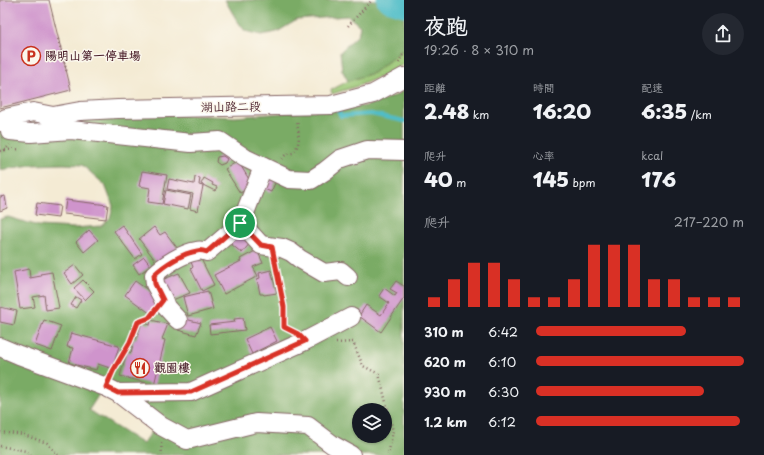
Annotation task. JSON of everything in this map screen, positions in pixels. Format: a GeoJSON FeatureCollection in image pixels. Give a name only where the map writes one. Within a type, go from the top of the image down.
{"type":"FeatureCollection","features":[{"type":"Feature","properties":{"kind":"street","name":"湖山路二段"},"geometry":{"type":"LineString","coordinates":[[3,128],[6,118],[33,112],[52,116],[80,111],[118,109],[331,105],[373,94],[404,77]]}},
{"type":"Feature","properties":{"kind":"street"},"geometry":{"type":"LineString","coordinates":[[3,128],[31,133],[71,130],[190,143],[220,141],[245,158],[289,179],[310,180],[325,172],[340,159],[367,150],[404,151]]}},
{"type":"Feature","properties":{"kind":"street"},"geometry":{"type":"LineString","coordinates":[[178,320],[166,307],[155,284],[154,275],[168,263],[190,253],[197,251],[207,252],[240,223],[268,169]]}},
{"type":"Feature","properties":{"kind":"street"},"geometry":{"type":"LineString","coordinates":[[240,223],[261,245],[282,248],[324,273],[341,271],[348,278]]}},
{"type":"Feature","properties":{"kind":"street"},"geometry":{"type":"LineString","coordinates":[[112,390],[191,392],[305,341],[350,317]]}},
{"type":"Feature","properties":{"kind":"street"},"geometry":{"type":"LineString","coordinates":[[0,346],[112,390],[161,426],[187,440],[256,423],[308,426],[333,445],[351,455]]}},
{"type":"Feature","properties":{"kind":"path"},"geometry":{"type":"LineString","coordinates":[[348,26],[372,0]]}},
{"type":"Feature","properties":{"kind":"path"},"geometry":{"type":"LineString","coordinates":[[58,39],[66,73]]}},
{"type":"Feature","properties":{"kind":"path"},"geometry":{"type":"LineString","coordinates":[[268,169],[286,154],[293,153],[298,147],[299,136],[295,106]]}},
{"type":"Feature","properties":{"kind":"path"},"geometry":{"type":"LineString","coordinates":[[272,247],[284,307],[284,327],[298,334],[305,341]]}},
{"type":"Feature","properties":{"kind":"path"},"geometry":{"type":"LineString","coordinates":[[112,390],[113,371],[130,342],[138,322],[149,318],[163,300]]}},
{"type":"Feature","properties":{"kind":"path"},"geometry":{"type":"LineString","coordinates":[[331,343],[353,342],[363,366],[379,374],[392,431],[388,455]]}},
{"type":"Feature","properties":{"kind":"path"},"geometry":{"type":"LineString","coordinates":[[0,432],[24,435],[47,443],[58,455]]}},
{"type":"Feature","properties":{"kind":"path"},"geometry":{"type":"LineString","coordinates":[[0,446],[26,451],[31,455]]}},
{"type":"Feature","properties":{"kind":"green space"},"geometry":{"type":"Polygon","coordinates":[[[225,0],[404,0],[404,49],[373,73],[348,81],[342,70],[340,52],[358,35],[360,26],[348,16],[297,20],[277,32],[261,35],[245,31],[225,0]]]}},
{"type":"Feature","properties":{"kind":"green space"},"geometry":{"type":"Polygon","coordinates":[[[404,49],[404,64],[385,75],[358,86],[332,94],[331,90],[348,81],[373,73],[404,49]]]}},
{"type":"Feature","properties":{"kind":"green space"},"geometry":{"type":"Polygon","coordinates":[[[404,89],[404,455],[0,455],[0,219],[8,217],[39,226],[74,228],[101,226],[110,218],[113,206],[105,185],[82,165],[31,165],[0,170],[0,126],[93,115],[137,113],[235,117],[366,106],[397,95],[404,89]],[[101,391],[89,410],[143,444],[156,426],[101,391]]]}},
{"type":"Feature","properties":{"kind":"building","name":"陽明山第一停車場"},"geometry":{"type":"Polygon","coordinates":[[[0,0],[49,0],[71,90],[0,108],[0,0]]]}},
{"type":"Feature","properties":{"kind":"building"},"geometry":{"type":"Polygon","coordinates":[[[223,156],[227,159],[225,163],[220,165],[216,162],[217,157],[223,156]]]}},
{"type":"Feature","properties":{"kind":"building"},"geometry":{"type":"Polygon","coordinates":[[[238,161],[253,186],[240,193],[225,169],[238,161]]]}},
{"type":"Feature","properties":{"kind":"building"},"geometry":{"type":"Polygon","coordinates":[[[142,171],[167,175],[162,204],[148,202],[150,188],[139,186],[142,171]]]}},
{"type":"Feature","properties":{"kind":"building"},"geometry":{"type":"Polygon","coordinates":[[[195,177],[200,178],[199,185],[203,186],[198,211],[190,209],[193,194],[167,189],[169,179],[194,184],[195,177]]]}},
{"type":"Feature","properties":{"kind":"building"},"geometry":{"type":"Polygon","coordinates":[[[266,177],[276,181],[271,192],[262,188],[266,177]]]}},
{"type":"Feature","properties":{"kind":"building"},"geometry":{"type":"Polygon","coordinates":[[[204,178],[213,183],[212,185],[217,187],[215,191],[201,184],[204,178]]]}},
{"type":"Feature","properties":{"kind":"building"},"geometry":{"type":"Polygon","coordinates":[[[166,190],[191,195],[188,209],[163,204],[166,190]]]}},
{"type":"Feature","properties":{"kind":"building"},"geometry":{"type":"Polygon","coordinates":[[[5,196],[7,208],[0,211],[0,197],[5,196]]]}},
{"type":"Feature","properties":{"kind":"building"},"geometry":{"type":"Polygon","coordinates":[[[66,200],[108,205],[106,219],[64,214],[66,200]]]}},
{"type":"Feature","properties":{"kind":"building"},"geometry":{"type":"Polygon","coordinates":[[[37,203],[60,206],[58,218],[35,215],[37,203]]]}},
{"type":"Feature","properties":{"kind":"building"},"geometry":{"type":"Polygon","coordinates":[[[122,225],[142,254],[135,259],[114,231],[122,225]]]}},
{"type":"Feature","properties":{"kind":"building"},"geometry":{"type":"Polygon","coordinates":[[[154,227],[160,235],[165,232],[178,249],[158,264],[139,239],[154,227]]]}},
{"type":"Feature","properties":{"kind":"building"},"geometry":{"type":"Polygon","coordinates":[[[89,230],[98,240],[84,252],[76,242],[89,230]]]}},
{"type":"Feature","properties":{"kind":"building"},"geometry":{"type":"Polygon","coordinates":[[[235,230],[250,243],[242,253],[226,240],[235,230]]]}},
{"type":"Feature","properties":{"kind":"building"},"geometry":{"type":"Polygon","coordinates":[[[257,250],[263,263],[253,267],[258,276],[224,294],[214,275],[241,261],[240,259],[257,250]]]}},
{"type":"Feature","properties":{"kind":"building"},"geometry":{"type":"Polygon","coordinates":[[[198,253],[214,285],[202,291],[191,269],[193,267],[189,257],[198,253]]]}},
{"type":"Feature","properties":{"kind":"building"},"geometry":{"type":"Polygon","coordinates":[[[144,257],[151,266],[139,274],[133,265],[144,257]]]}},
{"type":"Feature","properties":{"kind":"building"},"geometry":{"type":"Polygon","coordinates":[[[75,265],[83,275],[72,284],[64,273],[75,265]]]}},
{"type":"Feature","properties":{"kind":"building"},"geometry":{"type":"Polygon","coordinates":[[[29,269],[30,278],[41,276],[40,274],[52,272],[59,308],[46,310],[44,295],[33,297],[35,307],[20,309],[14,272],[29,269]]]}},
{"type":"Feature","properties":{"kind":"building"},"geometry":{"type":"Polygon","coordinates":[[[271,270],[277,293],[264,295],[260,294],[257,279],[260,278],[259,273],[271,270]]]}},
{"type":"Feature","properties":{"kind":"building"},"geometry":{"type":"Polygon","coordinates":[[[179,273],[190,293],[170,301],[159,281],[179,273]]]}},
{"type":"Feature","properties":{"kind":"building"},"geometry":{"type":"Polygon","coordinates":[[[83,280],[94,291],[85,300],[74,288],[83,280]]]}},
{"type":"Feature","properties":{"kind":"building"},"geometry":{"type":"Polygon","coordinates":[[[135,281],[161,299],[151,314],[125,295],[135,281]]]}},
{"type":"Feature","properties":{"kind":"building"},"geometry":{"type":"Polygon","coordinates":[[[396,281],[404,286],[404,298],[381,332],[359,316],[366,305],[381,315],[389,303],[379,296],[384,288],[395,296],[397,293],[390,289],[396,281]]]}},
{"type":"Feature","properties":{"kind":"building"},"geometry":{"type":"Polygon","coordinates":[[[208,291],[213,309],[188,316],[183,297],[208,291]]]}},
{"type":"Feature","properties":{"kind":"building"},"geometry":{"type":"Polygon","coordinates":[[[76,297],[81,300],[76,308],[71,305],[76,297]]]}},
{"type":"Feature","properties":{"kind":"building"},"geometry":{"type":"Polygon","coordinates":[[[0,307],[17,311],[14,325],[0,322],[0,307]]]}},
{"type":"Feature","properties":{"kind":"building"},"geometry":{"type":"Polygon","coordinates":[[[243,318],[245,330],[210,334],[209,325],[235,322],[234,319],[243,318]]]}},
{"type":"Feature","properties":{"kind":"building"},"geometry":{"type":"Polygon","coordinates":[[[185,319],[201,323],[196,335],[178,330],[179,325],[185,319]]]}},
{"type":"Feature","properties":{"kind":"building"},"geometry":{"type":"Polygon","coordinates":[[[44,320],[61,326],[52,351],[35,345],[44,320]]]}},
{"type":"Feature","properties":{"kind":"building"},"geometry":{"type":"Polygon","coordinates":[[[151,320],[168,324],[162,339],[165,340],[154,385],[120,376],[127,351],[131,353],[134,338],[136,339],[142,322],[150,325],[151,320]]]}},
{"type":"Feature","properties":{"kind":"building"},"geometry":{"type":"Polygon","coordinates":[[[270,327],[277,341],[252,354],[245,339],[270,327]]]}},
{"type":"Feature","properties":{"kind":"building"},"geometry":{"type":"Polygon","coordinates":[[[71,333],[119,346],[114,364],[110,368],[98,364],[96,370],[69,363],[73,348],[67,347],[71,333]]]}},
{"type":"Feature","properties":{"kind":"waterway"},"geometry":{"type":"LineString","coordinates":[[388,0],[404,5]]}},
{"type":"Feature","properties":{"kind":"waterway"},"geometry":{"type":"LineString","coordinates":[[338,110],[341,116],[371,114],[404,121]]}},
{"type":"Feature","properties":{"kind":"place","name":"陽明山第一停車場"},"geometry":{"type":"Point","coordinates":[31,56]}},
{"type":"Feature","properties":{"kind":"place","name":"觀園樓"},"geometry":{"type":"Point","coordinates":[140,368]}},
{"type":"Feature","properties":{"kind":"route"},"geometry":{"type":"LineString","coordinates":[[240,223],[261,245],[272,247],[277,264],[284,307],[284,327],[298,334],[305,341],[219,378],[191,392],[118,393],[106,387],[113,371],[130,342],[138,322],[149,318],[163,300],[155,284],[154,275],[168,263],[182,256],[197,251],[207,252],[240,223]]}}]}
